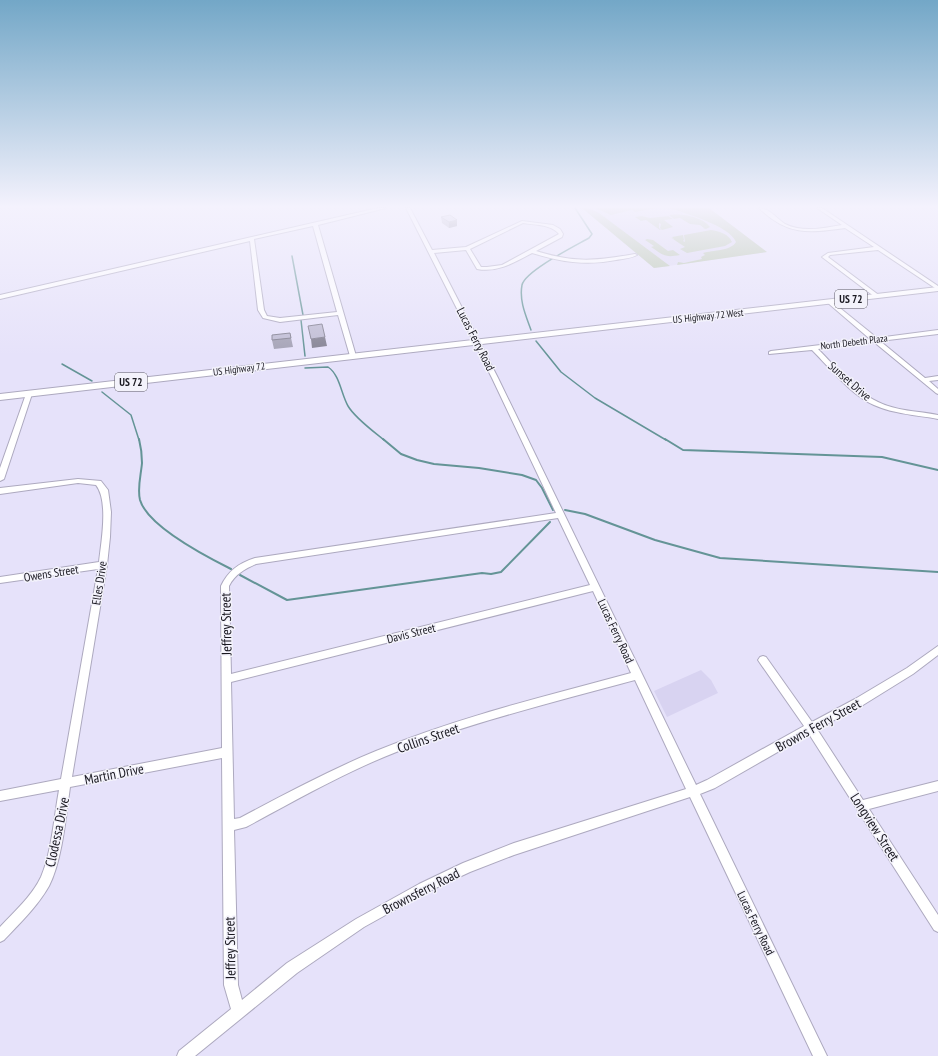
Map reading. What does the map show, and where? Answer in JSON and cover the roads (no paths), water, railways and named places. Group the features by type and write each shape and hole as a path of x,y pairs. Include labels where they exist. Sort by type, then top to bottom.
{"highway":[{"name":"US Highway 72 West","path":"478,342 938,289"},
{"name":"US Highway 72","path":"0,397 478,342"}],"street":[{"path":"0,297 173,257"},
{"path":"254,257 261,310 265,317 280,320 341,312"},
{"path":"325,257 352,356"},
{"name":"Lucas Ferry Road","path":"435,257 478,342 820,1056"},
{"path":"473,257 479,268 483,269 503,266 519,257"},
{"path":"554,257 572,262 592,262 622,257"},
{"path":"826,257 876,296"},
{"path":"892,257 938,289"},
{"path":"830,302 938,392"},
{"name":"North Debeth Plaza","path":"771,353 938,332"},
{"name":"Sunset Drive","path":"813,348 865,396 875,403 938,417"},
{"path":"924,380 938,378"},
{"path":"0,479 29,394"},
{"name":"Elles Drive","path":"0,491 78,481 98,483 104,490 107,512 103,565 66,783"},
{"name":"Jeffrey Street","path":"238,1010 231,985 225,586 232,572 255,561 561,515"},
{"name":"Owens Street","path":"0,580 103,565"},
{"name":"Davis Street","path":"227,679 595,587"},
{"name":"Browns Ferry Street","path":"694,792 860,702 910,671 938,650"},
{"name":"Longview Street","path":"763,660 811,728 938,926"},
{"name":"Collins Street","path":"229,826 242,823 329,778 380,754 412,742 503,713 637,675"},
{"name":"Martin Drive","path":"0,796 228,752"},
{"name":"Clodessa Drive","path":"0,936 30,904 45,881 53,858 66,783"},
{"path":"861,806 938,786"},
{"name":"Brownsferry Road","path":"184,1056 238,1010 292,968 360,923 442,879 467,867 514,849 694,792"}],"waterway":[{"path":"292,257 303,315"},
{"path":"531,330 521,297 522,285 525,279 532,273 555,257"},
{"path":"301,320 305,356"},
{"path":"536,341 561,372 595,398 666,440"},
{"path":"62,364 92,381"},
{"path":"305,368 328,367 332,370 338,380 351,411 384,440"},
{"path":"102,392 131,415 139,440"},
{"path":"139,439 142,463 139,495 145,510 166,531 194,549 231,569"},
{"path":"383,439 401,454 417,460 434,464 479,468 522,475 536,480 542,488 553,510"},
{"path":"665,439 683,450 882,457 938,470"},
{"path":"565,510 585,514 655,540 720,558 938,572"},
{"path":"240,575 287,600 482,573 491,574 501,572 550,522"}]}
